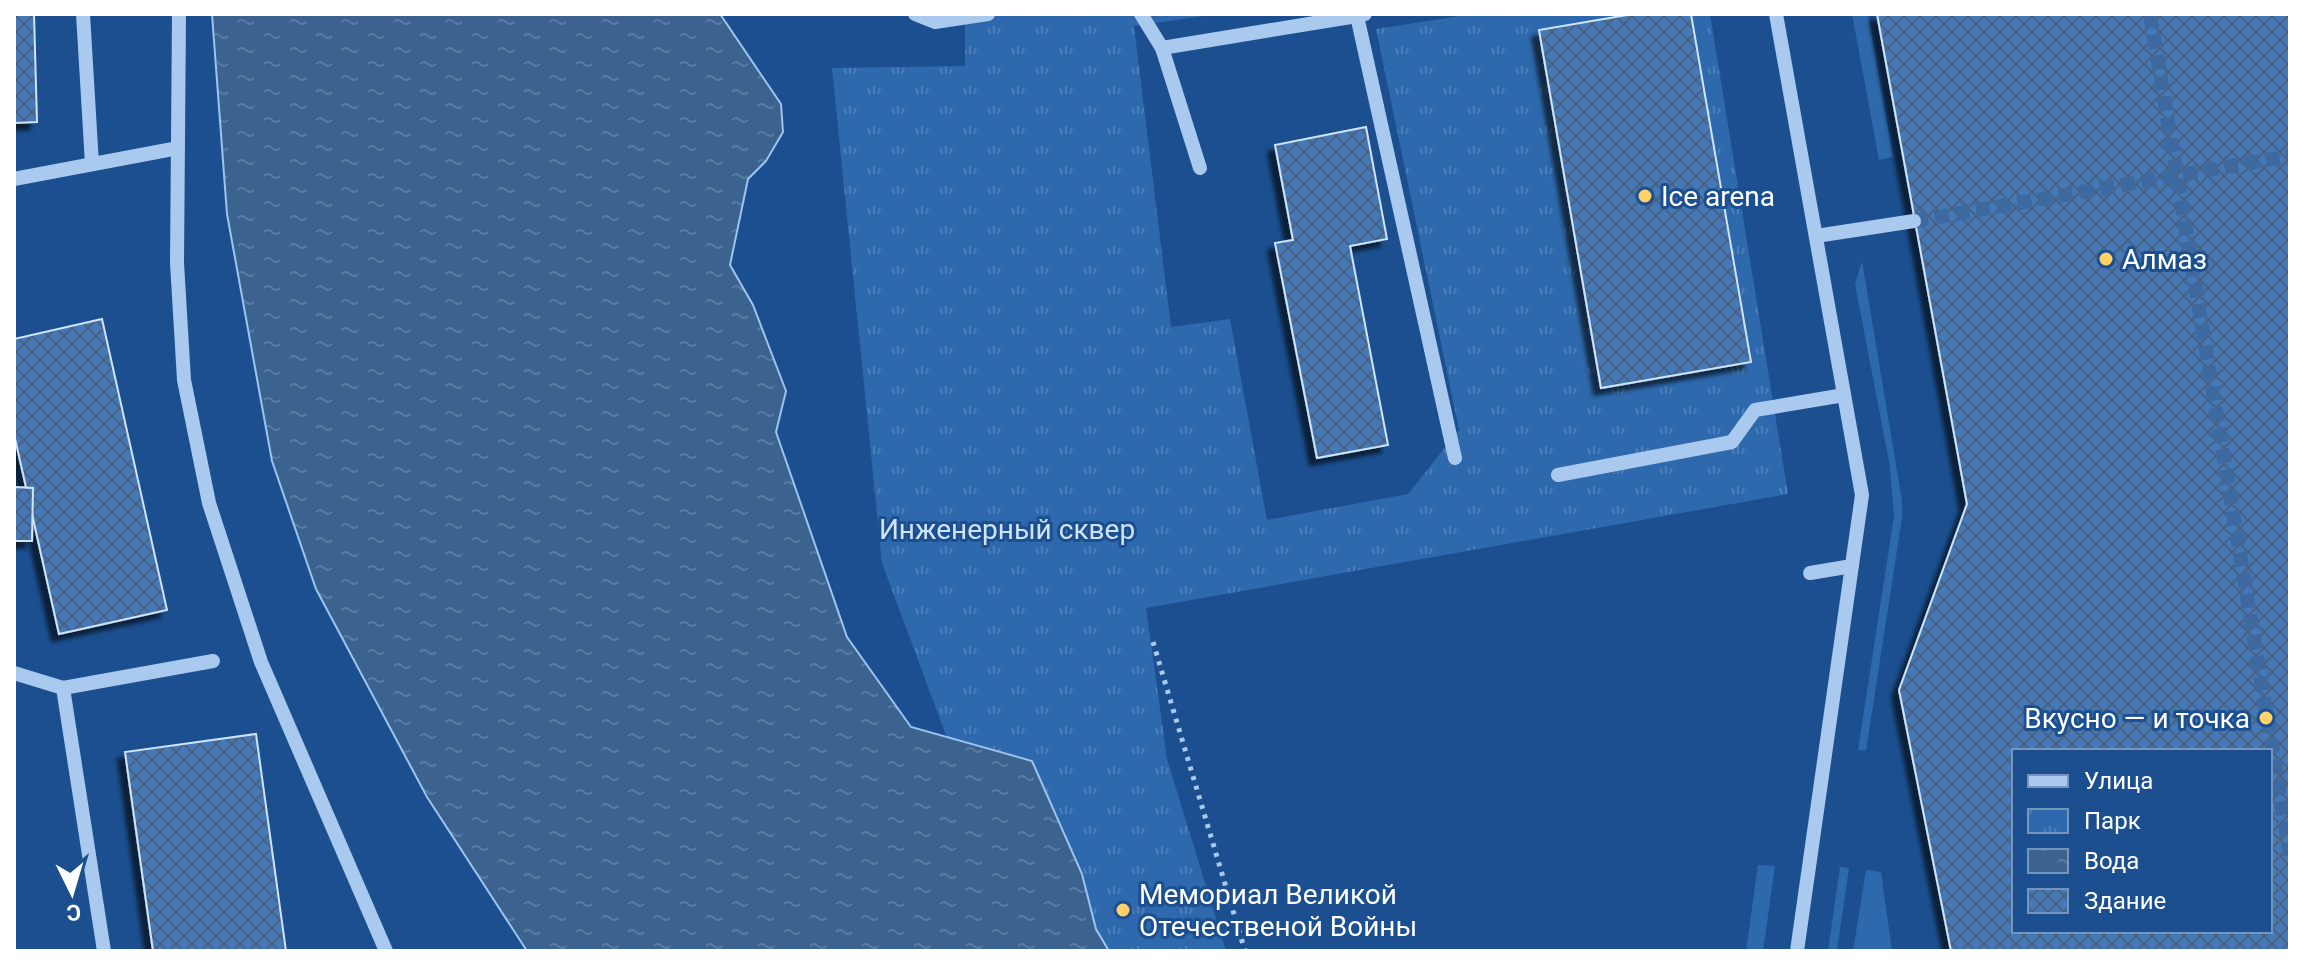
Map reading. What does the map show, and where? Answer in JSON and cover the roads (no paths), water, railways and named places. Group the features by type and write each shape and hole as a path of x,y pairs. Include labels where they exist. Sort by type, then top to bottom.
{"lane":[{"path":"83,14 92,164"},
{"path":"179,14 177,263 184,380 209,503 261,662 386,951"},
{"path":"915,14 935,22 988,14"},
{"path":"1141,14 1162,48 1200,168"},
{"path":"1776,14 1862,495 1797,951"},
{"path":"1162,48 1361,15 1455,458"},
{"path":"14,179 178,148"},
{"path":"1816,236 1914,221"},
{"path":"1558,475 1732,442 1755,410 1844,395"},
{"path":"1810,573 1852,566"},
{"path":"14,673 63,688 213,661"},
{"path":"63,688 104,951"}],"water":[{"path":"212,14 720,14 781,104 783,132 766,161 748,179 730,265 753,305 786,391 776,432 847,637 911,727 1032,761 1082,874 1096,929 1109,951 527,951 427,797 316,589 272,461 227,214"}],"tunnel":[{"path":"2150,14 2290,855"},
{"path":"1914,221 2290,156"}],"place":[{"name":"Ice arena","path":"1645,196"},
{"name":"Алмаз","path":"2106,259"},
{"name":"Вкусно — и точка","path":"2266,718"},
{"name":"Мемориал Великой Отечественой Войны","path":"1123,910"}],"park label":[{"name":"Инженерный сквер","path":"1007,529"}]}
